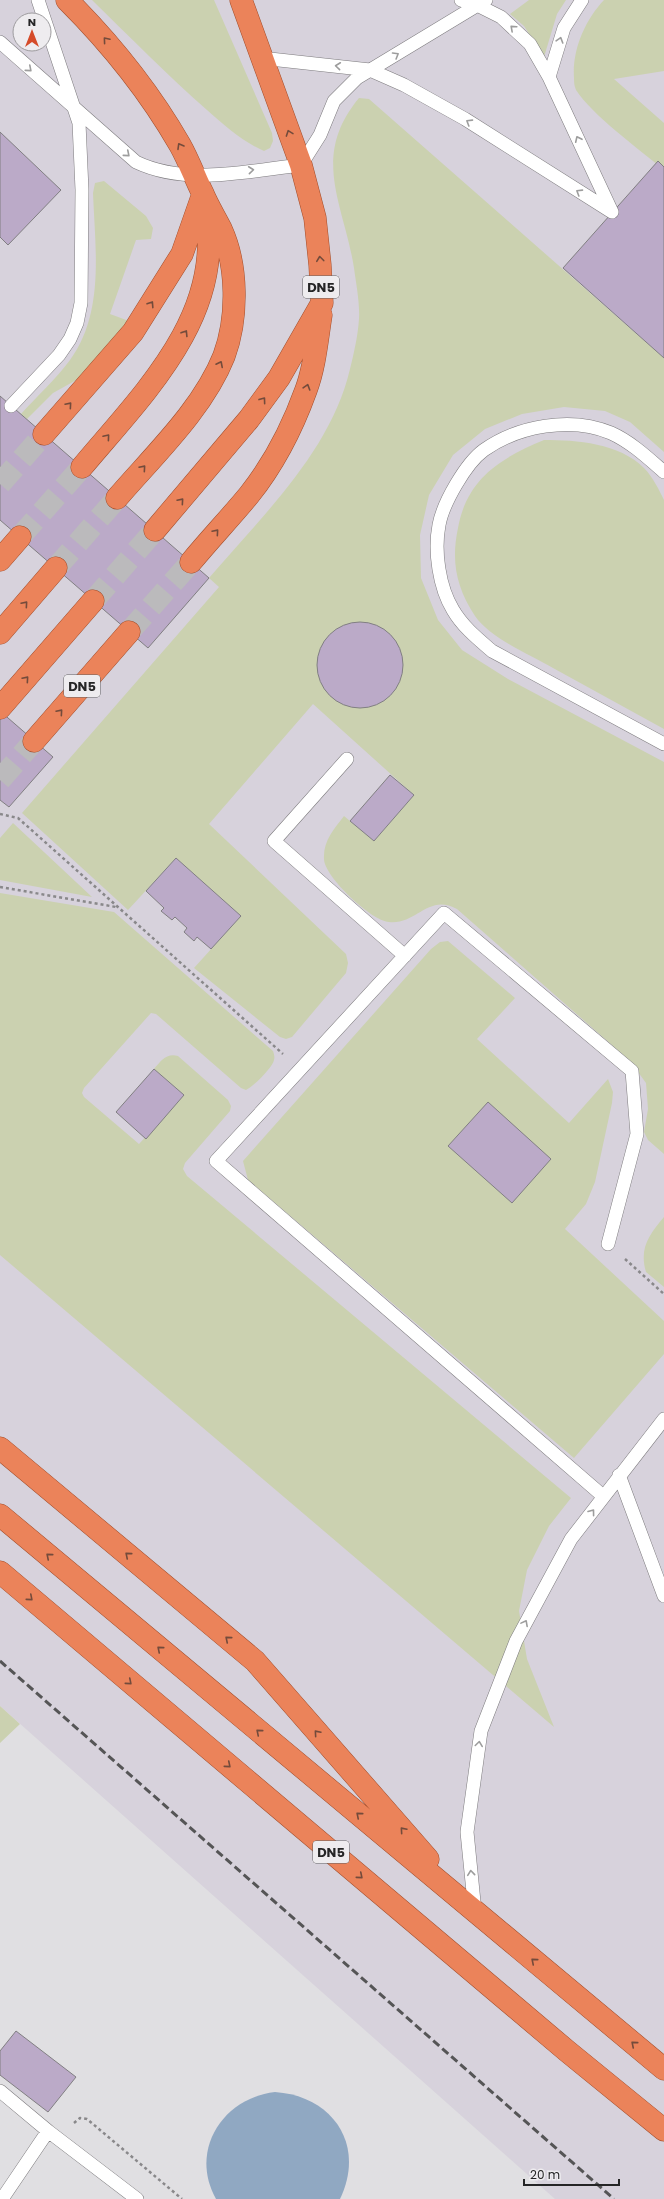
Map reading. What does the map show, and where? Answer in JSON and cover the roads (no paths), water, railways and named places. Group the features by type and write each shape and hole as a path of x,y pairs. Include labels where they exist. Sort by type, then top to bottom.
{"highway":[{"path":"68,0 104,37 140,83 180,145 221,230 230,255 233,283 232,324 224,356 202,398 117,498"},
{"name":"DN5","path":"191,562 250,494 277,451 295,418 307,389 316,353 322,303 315,218 300,165 241,0"},
{"path":"44,434 133,332 182,254 199,185"},
{"path":"82,467 162,370 190,325 202,291 208,263 210,232 199,185"},
{"name":"DN5","path":"155,530 214,462 257,408 279,378 322,303"},
{"path":"0,560 20,537"},
{"path":"0,633 56,568"},
{"path":"0,708 93,601"},
{"name":"DN5","path":"34,741 129,632"},
{"path":"0,1448 255,1662 475,1912"},
{"path":"0,1515 664,2069"},
{"name":"DN5","path":"0,1572 561,2046 664,2130"}],"lane":[{"path":"11,406 59,355 70,339 77,323 81,303 82,190 78,123 38,0"},
{"path":"261,58 370,70 404,85 465,119 612,212 549,77 530,44 501,17 483,3 461,0"},
{"path":"549,77 564,28 582,0"},
{"path":"0,42 136,162 199,185 300,165 320,135 334,101 357,78 483,3"},
{"path":"664,472 642,452 611,433 578,426 545,425 511,435 483,451 464,471 439,524 438,552 442,582 453,609 469,631 486,646 664,744"},
{"path":"347,759 274,841 405,956"},
{"path":"603,1496 216,1161 444,913 632,1071 637,1134 608,1244"},
{"path":"475,1912 467,1832 481,1731 516,1641 571,1538 664,1419"},
{"path":"619,1475 664,1596"},
{"path":"0,2091 48,2131 137,2199"},
{"path":"2,2199 48,2131"}],"water":[{"path":"275,2092 296,2096 313,2103 328,2113 339,2127 346,2142 349,2160 347,2179 340,2199 216,2199 209,2181 206,2163 209,2146 216,2130 226,2116 240,2104 256,2096"}],"tunnel":[{"path":"0,484 44,434"},
{"path":"20,537 82,467"},
{"path":"56,568 117,498"},
{"path":"93,601 155,530"},
{"path":"129,632 191,562"},
{"path":"0,780 34,741"}],"railway":[{"path":"0,1661 614,2199"}]}
